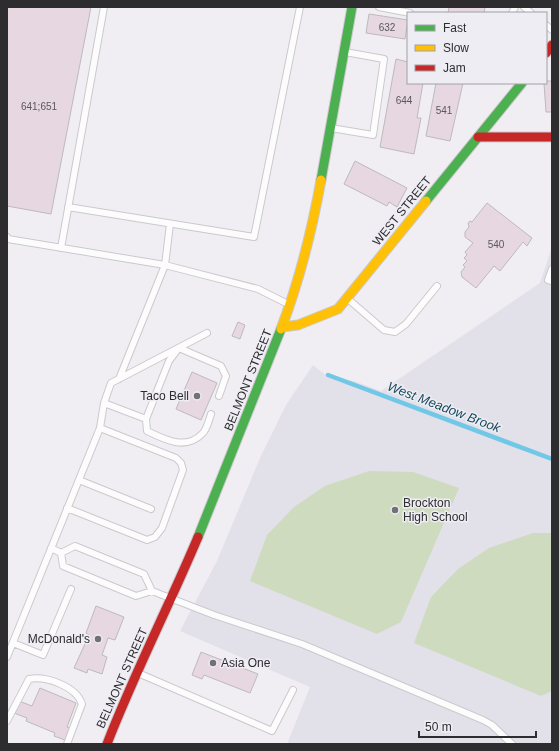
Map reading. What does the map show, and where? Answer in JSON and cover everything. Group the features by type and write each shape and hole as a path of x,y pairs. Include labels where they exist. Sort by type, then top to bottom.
{"main road":[{"name":"BELMONT STREET","path":"107,744 136,672 172,598 290,305 312,223 331,128 352,7"},
{"name":"WEST STREET","path":"282,327 298,325 338,309 521,84"},
{"path":"478,137 552,138"}],"lane":[{"path":"61,248 104,7"},
{"path":"68,207 254,238 300,7"},
{"path":"379,7 407,12"},
{"path":"331,128 373,135 384,59 344,52"},
{"path":"119,379 165,265 170,224"},
{"path":"7,239 165,265 258,289 290,305"},
{"path":"552,269 548,280 552,281"},
{"path":"347,298 384,330 395,332 406,324 437,286"},
{"path":"7,658 100,428 104,403 111,383 207,333"},
{"path":"179,348 221,366 226,376 219,396"},
{"path":"179,348 169,361 146,419 147,431 171,442 182,443 194,440 203,434 211,414"},
{"path":"104,403 146,419"},
{"path":"67,508 147,540 155,537 162,528 183,470 181,463 176,458 100,428"},
{"path":"79,480 151,509"},
{"path":"61,553 75,546 144,574 152,591"},
{"path":"51,548 61,553"},
{"path":"61,553 63,566 136,596 152,591 214,615 330,655 483,720 492,725 512,744"},
{"path":"13,643 43,655 71,589"},
{"path":"136,672 272,731 293,690"},
{"path":"7,721 29,679 38,678 71,689 81,698 82,704 67,744"}],"shaded area":[{"name":"Brockton High School","path":"552,247 552,744 287,744 310,687 180,631 217,561 260,458 286,405 313,365 327,376 354,381 381,391 540,283"}],"green space":[{"path":"369,471 413,472 459,488 401,622 377,634 250,581 267,535 294,507 325,486"},
{"path":"533,533 552,533 552,691 541,696 414,643 431,597 458,569 489,548"}],"building":[{"path":"7,7 91,7 51,214 7,206"},
{"path":"449,7 485,7 484,12 448,12"},
{"path":"369,14 407,20 405,39 366,33"},
{"path":"396,59 407,62 407,84 423,84 417,118 421,118 414,154 380,147"},
{"path":"547,81 552,81 552,112 546,112 544,84 547,84"},
{"path":"436,84 463,84 450,141 426,136"},
{"path":"355,161 407,188 397,207 389,202 387,206 344,184"},
{"path":"487,203 532,238 527,246 523,242 500,271 494,266 476,288 462,277 461,272 465,267 463,265 467,261 464,258 467,255 465,252 473,243 465,237 465,232 469,227 468,223 470,221 472,222"},
{"path":"238,322 245,325 240,339 232,336"},
{"name":"Taco Bell","path":"192,372 217,383 201,420 176,409"},
{"name":"McDonald's","path":"96,606 124,617 115,640 108,638 102,655 107,657 102,674 88,669 87,673 74,668 89,635 86,633"},
{"name":"Asia One","path":"201,652 258,674 250,693 204,675 202,679 192,675"},
{"path":"40,688 76,703 67,727 70,728 65,740 54,736 55,733 26,721 27,718 14,713 19,701 32,706"}],"waterway":[{"name":"West Meadow Brook","path":"328,375 552,459"}],"traffic: fast":[{"path":"321,180 352,7"},
{"path":"426,201 521,84"},
{"path":"198,537 281,329"}],"traffic: slow":[{"path":"281,329 294,293 304,256 321,180"},
{"path":"282,327 298,325 338,309 426,201"}],"traffic: jam":[{"path":"547,52 552,45"},
{"path":"478,137 552,137"},
{"path":"107,744 198,537"}],"place":[{"name":"Taco Bell","path":"197,396"},
{"name":"Brockton High School","path":"395,510"},
{"name":"McDonald's","path":"98,639"},
{"name":"Asia One","path":"213,663"}]}
